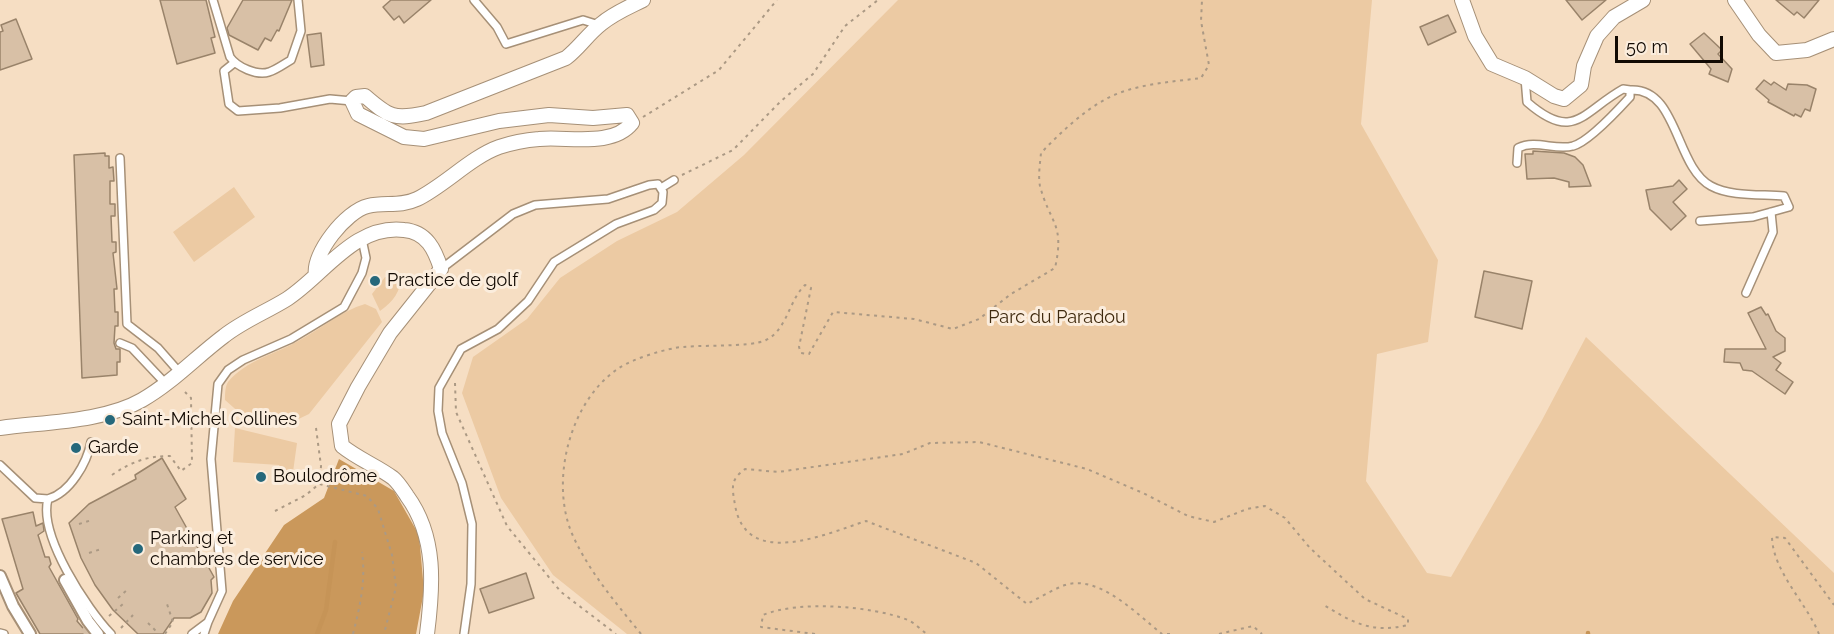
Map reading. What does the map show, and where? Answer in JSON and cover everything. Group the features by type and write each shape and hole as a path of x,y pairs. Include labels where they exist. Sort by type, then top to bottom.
{"street":[{"path":"316,275 314,265 329,238 349,216 366,206 396,206 417,199 497,148 539,139 593,139 625,131 632,123 627,115 593,118 549,115 499,122 424,139 404,137 358,114 352,101 356,97 365,96 383,111 402,118 426,113 566,58 581,46 599,25 615,13 644,0"},
{"path":"1462,0 1475,36 1492,64 1525,78 1554,96 1564,99 1581,85 1584,66 1597,36 1614,16 1643,0"},
{"path":"1735,0 1759,35 1776,53 1807,50 1834,39"},
{"path":"0,428 124,409 166,384 225,335 287,299 362,238 393,228 413,231 434,247 441,269 390,333 339,424 342,446 358,459 394,479 417,510 428,542 433,585 427,634"},
{"path":"0,576 13,606 30,634"},
{"path":"65,580 98,634"}],"lane":[{"path":"213,0 222,38 234,63 250,70 268,73 291,60 301,31 298,0"},
{"path":"474,0 497,27 506,44 583,20 599,25"},
{"path":"234,63 224,71 229,104 238,111 280,108 330,99 352,101"},
{"path":"1525,78 1527,102 1543,115 1562,123 1580,121 1623,89 1642,89 1658,98 1695,169 1708,185 1721,191 1784,196 1789,207 1771,212 1700,222"},
{"path":"1518,163 1518,148 1526,143 1573,146 1584,140 1619,109 1630,97 1630,90"},
{"path":"120,158 127,324 158,348 180,373"},
{"path":"661,188 674,180"},
{"path":"441,269 513,214 535,206 609,199 649,185 658,184 661,188 662,203 654,210 616,224 554,262 528,301 498,329 461,349 439,388 438,411 442,433 469,505 472,524 471,584 464,634"},
{"path":"1746,293 1773,232 1771,212"},
{"path":"204,634 222,591 211,459 218,384 228,370 243,360 291,339 344,308 362,273 366,258 362,238"},
{"path":"120,343 132,348 154,368 166,384"},
{"path":"0,465 35,498 48,499 60,496 88,457 91,442"},
{"path":"48,499 46,506 52,532 70,577 95,618 114,633"},
{"path":"192,634 208,622"}],"path":[{"path":"632,123 719,70 777,0"},
{"path":"674,180 733,150 781,101 813,74 845,26 878,0"},
{"path":"641,634 597,578 573,535 563,503 562,468 573,428 600,385 620,368 675,348 766,341 781,326 797,293 805,285 811,288 799,346 801,353 808,354 833,312 914,320 953,329 979,319 1011,294 1055,268 1060,244 1055,220 1040,185 1041,153 1060,133 1106,98 1156,83 1201,78 1209,65 1201,21 1202,0"},
{"path":"451,366 455,378 456,412 507,526 561,592 616,634"},
{"path":"112,475 126,465 151,456 170,456 181,471 192,463 191,398 185,392"},
{"path":"275,511 306,495 320,484 321,457 316,428"},
{"path":"1170,634 1162,634 1112,596 1092,585 1067,584 1027,604 976,563 866,521 810,541 781,544 753,536 738,519 732,484 735,477 745,469 778,472 903,454 930,443 979,442 1087,469 1143,493 1188,516 1214,522 1247,509 1265,506 1285,518 1310,548 1365,599 1408,619 1408,625 1390,631 1360,627 1322,604"},
{"path":"320,484 367,496 378,509 392,555 396,586 384,634"},
{"path":"80,524 92,520"},
{"path":"1819,634 1812,618 1772,554 1772,537 1785,538 1834,604"},
{"path":"90,554 101,549"},
{"path":"353,634 365,570 363,552"},
{"path":"118,598 127,590"},
{"path":"115,611 123,604"},
{"path":"165,634 173,622 167,604"},
{"path":"815,634 761,627 764,615 780,608 845,607 909,621 927,634"},
{"path":"114,633 133,615"},
{"path":"148,623 159,634"},
{"path":"1219,634 1253,626 1262,634"}],"green space":[{"name":"Parc du Paradou","path":"898,0 1372,0 1361,124 1438,260 1428,342 1377,354 1366,481 1427,573 1451,577 1541,422 1586,337 1834,573 1834,634 627,634 553,575 501,498 462,393 473,357 527,319 560,278 617,241 677,212 744,155"},
{"path":"234,187 255,217 194,262 173,232"},
{"path":"402,275 396,296 380,311 372,294 385,277"},
{"path":"365,304 376,309 382,322 309,414 288,424 242,415 225,400 228,382 243,368 291,345 348,311"},
{"path":"235,428 297,443 293,472 283,472 279,465 233,462"}],"shaded area":[{"path":"339,459 394,491 419,535 424,591 416,634 218,634 233,601 284,525 324,498"}],"building":[{"path":"160,0 206,0 215,37 211,38 215,53 177,64"},
{"path":"243,0 292,0 279,31 277,30 271,41 265,38 258,50 229,35 227,28"},
{"path":"391,0 431,0 404,23 399,16 394,20 383,7"},
{"path":"1566,0 1606,0 1582,20"},
{"path":"1776,0 1819,0 1804,18 1797,12 1794,15"},
{"path":"1448,15 1456,32 1428,45 1420,27"},
{"path":"16,19 32,59 0,70 0,32 3,31 1,25"},
{"path":"321,33 324,65 311,67 307,35"},
{"path":"1704,33 1722,50 1718,54 1732,69 1728,82 1709,74 1711,69 1690,44"},
{"path":"1764,80 1771,85 1774,82 1786,90 1788,84 1807,85 1816,89 1810,111 1805,109 1801,117 1795,114 1794,116 1768,102 1769,100 1756,89"},
{"path":"1533,151 1564,153 1575,157 1583,165 1591,186 1569,187 1569,182 1554,178 1527,179 1525,154 1533,154"},
{"path":"105,153 105,156 109,156 109,168 113,167 114,181 110,181 110,204 115,204 115,216 111,216 112,242 116,242 116,252 113,253 117,289 114,289 115,312 118,312 114,343 116,349 120,349 120,362 117,362 117,375 82,378 74,155"},
{"path":"1679,180 1687,189 1673,202 1686,216 1671,230 1650,209 1646,190 1673,186"},
{"path":"1484,271 1532,281 1522,329 1475,317"},
{"path":"1761,307 1766,315 1768,314 1776,331 1785,338 1785,351 1773,357 1781,363 1776,370 1793,382 1785,394 1752,371 1743,370 1740,363 1724,362 1725,349 1766,349 1748,313"},
{"name":"Parking et chambres de service","path":"162,458 186,499 175,507 214,577 211,580 212,593 201,612 190,618 174,618 163,634 138,634 113,610 95,585 81,558 69,523 89,504 136,479 135,475"},
{"path":"33,512 36,526 43,523 44,531 38,535 45,557 49,557 51,564 49,567 78,619 77,621 88,634 40,634 16,593 23,589 2,519"},
{"path":"526,573 534,598 489,613 480,589"}],"waterway":[{"path":"317,634 326,610 335,542"}],"tunnel":[{"path":"84,634 92,626"}],"place":[{"name":"Practice de golf","path":"375,281"},
{"name":"Saint-Michel Collines","path":"110,420"},
{"name":"Garde","path":"76,448"},
{"name":"Boulodrôme","path":"261,477"},
{"name":"Parking et chambres de service","path":"138,549"}]}
